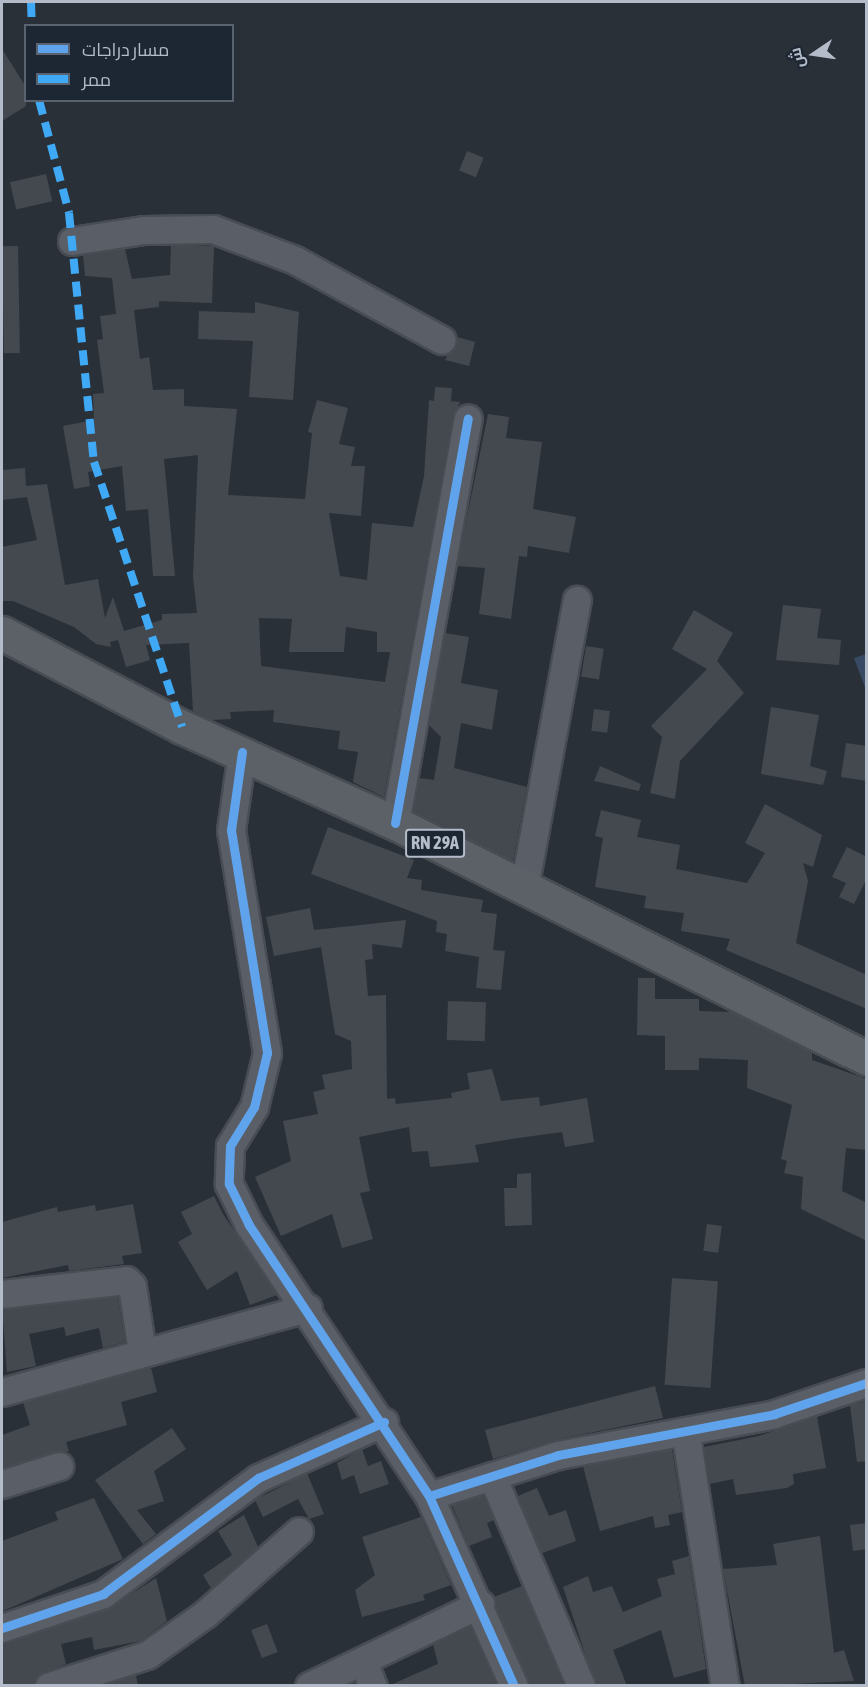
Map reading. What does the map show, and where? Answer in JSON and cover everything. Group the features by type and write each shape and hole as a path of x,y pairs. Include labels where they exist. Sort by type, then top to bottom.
{"main road":[{"name":"RN 29A","path":"2,633 182,727 242,752 395,823 867,1058"}],"street":[{"path":"72,241 144,230 213,229 295,260 442,340"},
{"path":"395,823 468,419"},
{"path":"524,888 577,600"},
{"path":"242,752 231,830 267,1053 254,1107 230,1146 229,1184 249,1225 384,1422 429,1496 480,1604 514,1686"},
{"path":"2,1294 126,1280 132,1286 142,1351"},
{"path":"2,1392 142,1351 308,1308"},
{"path":"429,1496 558,1455 686,1435 774,1414 867,1383"},
{"path":"2,1628 103,1594 258,1478 384,1422"},
{"path":"686,1435 725,1686"},
{"path":"2,1484 58,1466"},
{"path":"492,1476 581,1686"},
{"path":"49,1686 147,1655 205,1614 299,1531"},
{"path":"309,1686 368,1674 480,1604"}],"water":[{"path":"866,654 866,690 854,658"}],"building":[{"path":"2,49 24,84 26,106 2,121"},
{"path":"467,151 484,158 476,177 459,170"},
{"path":"46,174 52,201 16,210 10,182"},
{"path":"171,245 214,246 212,303 159,301 159,307 134,310 140,359 149,357 153,390 184,389 184,406 237,409 228,495 305,499 312,433 308,432 317,400 348,408 339,444 355,447 351,466 365,466 361,516 329,513 340,576 367,580 372,523 413,527 424,476 429,400 434,401 435,387 452,388 451,401 460,402 453,416 384,797 353,782 358,752 338,749 340,731 273,722 274,710 230,712 231,719 211,720 193,711 189,643 146,645 150,660 126,667 118,640 110,642 111,647 96,644 74,627 13,601 2,601 2,547 37,540 27,497 2,500 2,470 25,468 26,486 47,484 65,585 98,579 105,618 113,597 124,631 162,620 162,614 197,613 193,577 198,455 164,459 175,576 153,576 148,509 126,511 122,466 88,472 90,486 74,489 63,426 94,420 93,394 104,393 97,340 103,339 100,316 116,314 112,278 85,276 83,255 125,249 132,279 170,275","holes":["259,618 292,619 289,652 344,652 346,627 377,632 377,652 390,652 385,682 261,666"]},
{"path":"2,246 18,246 20,353 4,353"},
{"path":"255,302 299,312 293,400 249,397 253,341 198,339 199,311 255,313"},
{"path":"457,337 475,342 469,366 445,360"},
{"path":"488,414 509,417 506,438 542,442 533,509 576,517 569,553 528,546 527,557 519,556 511,619 479,614 485,568 457,566"},
{"path":"783,605 821,609 817,638 841,640 839,665 776,660"},
{"path":"694,610 733,633 717,661 744,693 680,761 675,799 650,793 662,737 651,726 707,669 672,649"},
{"path":"445,633 469,637 461,683 498,690 492,730 461,723 454,768 527,787 513,861 413,811 419,778 434,780 441,737 429,725"},
{"path":"586,646 604,649 599,679 581,677"},
{"path":"771,707 819,715 810,766 827,771 823,785 761,774"},
{"path":"594,709 610,711 607,733 591,731"},
{"path":"846,743 867,746 867,781 841,777"},
{"path":"600,766 641,784 639,791 594,781"},
{"path":"765,804 822,835 813,867 803,863 808,881 796,943 867,975 867,1009 726,950 730,939 681,931 684,913 644,908 646,896 595,887 603,838 595,836 601,810 641,820 637,837 680,845 676,869 747,883 765,853 745,843"},
{"path":"328,827 414,860 407,878 422,880 421,890 483,900 481,912 497,914 493,950 505,951 501,990 476,988 479,957 445,951 447,934 436,932 437,921 311,874"},
{"path":"847,847 867,857 867,878 854,904 839,897 846,883 832,877"},
{"path":"310,908 314,930 406,920 402,948 372,944 373,959 365,960 368,996 386,995 387,1099 395,1098 396,1104 452,1098 451,1093 470,1089 467,1073 492,1069 501,1101 539,1097 540,1106 587,1098 594,1142 565,1147 562,1132 511,1139 475,1145 479,1162 430,1167 428,1151 412,1152 409,1127 359,1137 370,1191 360,1193 373,1239 342,1248 332,1214 281,1236 255,1177 291,1161 283,1121 318,1114 313,1092 325,1089 322,1075 352,1069 351,1041 335,1034 321,947 274,956 266,917"},
{"path":"638,978 655,978 655,999 699,999 699,1011 732,1012 812,1052 812,1060 867,1079 867,1150 846,1148 842,1191 867,1203 867,1241 801,1209 803,1177 784,1173 787,1161 781,1159 792,1105 747,1088 748,1060 699,1058 699,1070 665,1070 665,1036 637,1035"},
{"path":"448,1001 486,1002 485,1041 447,1040"},
{"path":"531,1173 532,1225 505,1226 504,1188 517,1188 517,1174"},
{"path":"214,1196 223,1214 277,1295 250,1305 237,1271 207,1290 178,1242 192,1234 181,1212"},
{"path":"133,1204 142,1253 122,1256 124,1264 69,1271 68,1265 2,1278 2,1222 57,1207 58,1212 95,1205 96,1211"},
{"path":"707,1224 722,1226 718,1253 703,1251"},
{"path":"672,1278 718,1281 710,1388 665,1385"},
{"path":"118,1297 125,1342 103,1348 99,1328 66,1336 64,1327 29,1334 36,1366 7,1372 2,1309"},
{"path":"151,1368 157,1392 121,1402 127,1425 66,1442 69,1451 2,1468 2,1435 30,1425 23,1402"},
{"path":"655,1386 663,1418 555,1440 493,1459 485,1430"},
{"path":"867,1401 867,1461 857,1462 850,1405"},
{"path":"817,1416 826,1468 793,1474 794,1484 787,1488 736,1495 733,1479 710,1484 704,1447 759,1436"},
{"path":"172,1428 186,1449 154,1471 164,1501 137,1510 156,1534 143,1544 95,1480"},
{"path":"362,1449 368,1466 381,1461 389,1484 360,1494 354,1475 342,1480 337,1463"},
{"path":"672,1449 682,1512 668,1515 670,1525 655,1528 653,1516 600,1531 583,1466"},
{"path":"307,1473 324,1514 309,1519 298,1499 263,1517 255,1500"},
{"path":"513,1486 518,1496 537,1488 549,1516 566,1510 576,1541 542,1553"},
{"path":"483,1495 494,1520 487,1523 492,1537 469,1546 452,1505"},
{"path":"94,1498 123,1559 3,1611 2,1541 58,1520 55,1512"},
{"path":"244,1515 258,1547 211,1588 203,1575 232,1555 218,1531"},
{"path":"421,1517 451,1585 423,1595 425,1600 362,1617 355,1590 375,1575 362,1537"},
{"path":"867,1523 867,1549 853,1551 850,1525"},
{"path":"820,1536 834,1653 844,1650 854,1681 745,1686 723,1569 777,1565 773,1544"},
{"path":"689,1556 706,1669 674,1678 661,1630 613,1650 627,1686 596,1686 563,1587 588,1576 593,1592 612,1586 623,1612 662,1596 657,1579 675,1574 672,1561"},
{"path":"156,1578 167,1621 140,1641 94,1650 92,1637 61,1644 66,1664 38,1675 34,1686 2,1686 2,1643 108,1609"},
{"path":"522,1586 564,1686 529,1686 495,1606 494,1597"},
{"path":"267,1624 278,1652 262,1658 251,1630"},
{"path":"470,1626 497,1686 388,1686 438,1664 433,1644"},
{"path":"136,1675 138,1686 103,1686"}],"marked path":[{"path":"31,2 32,24"},
{"path":"40,102 69,213 94,462 182,727"}],"cycle path":[{"path":"395,823 468,419"},
{"path":"242,752 231,830 267,1053 254,1107 230,1146 229,1184 249,1225 429,1496 514,1686"},
{"path":"429,1496 558,1455 774,1414 866,1383"},
{"path":"2,1628 103,1594 258,1478 384,1422"}]}
